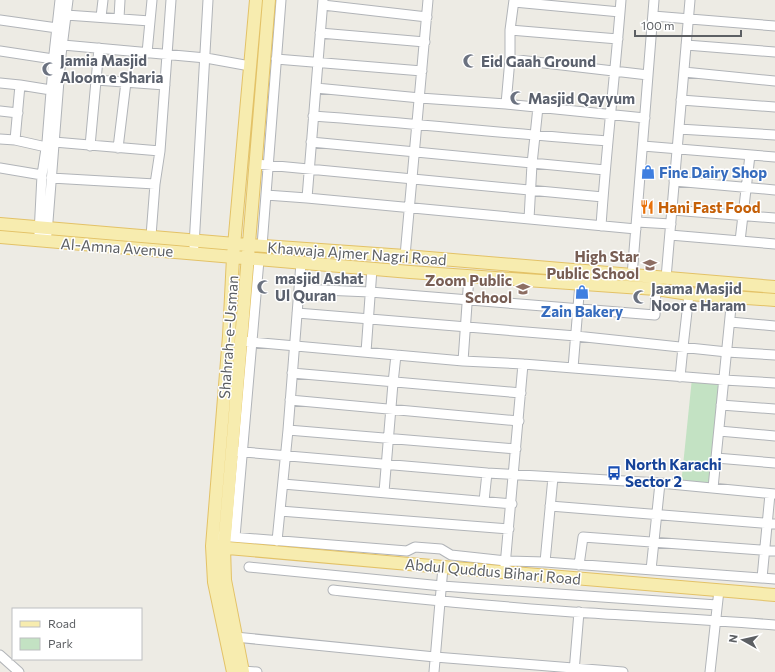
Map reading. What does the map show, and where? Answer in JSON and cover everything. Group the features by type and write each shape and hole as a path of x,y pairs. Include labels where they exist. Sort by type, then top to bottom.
{"main road":[{"name":"Shahrah-e-Usman","path":"240,672 225,580 222,540 229,336 235,244 256,0"},
{"name":"Shahrah-e-Usman","path":"240,672 214,582 212,561 222,540 237,451 253,259 250,245 269,0"},
{"name":"Khawaja Ajmer Nagri Road","path":"0,224 775,287"},
{"name":"Al-Amna Avenue","path":"0,238 234,257"},
{"path":"354,268 355,253"},
{"name":"Khawaja Ajmer Nagri Road","path":"234,257 354,268 656,289 690,294 775,300"},
{"path":"531,268 531,280"},
{"path":"705,295 706,281"},
{"name":"Abdul Quddus Bihari Road","path":"222,540 443,567 505,566 719,590 775,594"}],"street":[{"path":"42,241 50,145 66,15 60,0"},
{"path":"50,145 53,59 60,0"},
{"path":"101,17 102,0"},
{"path":"119,18 120,0"},
{"path":"147,52 152,0"},
{"path":"151,236 155,184 160,151 171,0"},
{"path":"193,253 206,58 208,0"},
{"path":"262,246 280,0"},
{"path":"405,256 428,0"},
{"path":"600,226 616,70 621,0"},
{"path":"632,276 654,0"},
{"path":"666,278 690,0"},
{"path":"506,104 510,59 510,30 514,1 620,12"},
{"path":"307,198 323,2 427,17"},
{"path":"66,15 150,21"},
{"path":"653,16 775,26"},
{"path":"0,20 57,28"},
{"path":"510,30 618,40"},
{"path":"320,33 425,42"},
{"path":"63,45 206,58 250,66"},
{"path":"686,45 775,52"},
{"path":"90,146 99,48"},
{"path":"0,51 53,59"},
{"path":"276,59 422,71"},
{"path":"510,59 616,70 648,75"},
{"path":"684,72 775,80"},
{"path":"96,80 165,85"},
{"path":"118,148 126,82"},
{"path":"0,83 51,90"},
{"path":"15,140 20,85"},
{"path":"316,88 420,98 506,104 645,118"},
{"path":"681,100 775,107"},
{"path":"529,219 532,164 538,107"},
{"path":"0,111 18,113"},
{"path":"313,116 608,141"},
{"path":"679,129 775,135"},
{"path":"0,139 50,145 160,151"},
{"path":"311,142 605,170"},
{"path":"642,146 775,157"},
{"path":"740,241 750,155"},
{"path":"256,164 603,197"},
{"path":"0,168 47,176 155,184"},
{"path":"674,182 775,190"},
{"path":"266,195 600,226 671,224"},
{"path":"672,210 775,218"},
{"path":"670,235 775,244"},
{"path":"277,541 288,430 293,345 301,263"},
{"path":"366,352 372,269"},
{"path":"463,360 469,276"},
{"path":"573,368 580,284"},
{"path":"299,289 370,292 655,315 656,289"},
{"path":"680,377 690,294"},
{"path":"713,488 732,296"},
{"path":"297,313 576,336 727,352 775,355"},
{"path":"730,322 775,326"},
{"path":"247,341 396,355 775,383"},
{"path":"384,492 396,355"},
{"path":"505,566 512,504 523,364"},
{"path":"292,373 521,393"},
{"path":"290,400 519,421"},
{"path":"721,405 775,409"},
{"path":"288,430 516,449"},
{"path":"719,431 775,436"},
{"path":"237,451 487,473 660,483 773,494 771,524 764,550 762,578"},
{"path":"716,458 775,463"},
{"path":"484,501 487,473"},
{"path":"545,562 553,476"},
{"path":"652,570 660,483"},
{"path":"283,484 512,504"},
{"path":"550,506 771,524"},
{"path":"280,510 509,529"},
{"path":"579,565 583,537 775,551"},
{"path":"222,540 277,541 407,551 415,547 442,549 451,555 505,566 545,562 775,579"},
{"path":"249,567 442,586 717,605"},
{"path":"434,672 443,567"},
{"path":"333,590 440,601 775,625"},
{"path":"710,672 719,590"},
{"path":"574,670 579,612"},
{"path":"235,637 574,670 623,672"},
{"path":"0,655 20,672"},
{"path":"240,672 257,672"}],"green space":[{"path":"692,378 724,380 713,488 681,485"}],"place":[{"name":"Eid Gaah Ground","path":"470,61"},
{"name":"Jamia Masjid Aloom e Sharia","path":"49,69"},
{"name":"Masjid Qayyum","path":"517,98"},
{"name":"Fine Dairy Shop","path":"648,172"},
{"name":"Hani Fast Food","path":"647,207"},
{"name":"High Star Public School","path":"650,265"},
{"name":"masjid Ashat Ul Quran","path":"264,287"},
{"name":"Zoom Public School","path":"523,289"},
{"name":"Zain Bakery","path":"582,292"},
{"name":"Jaama Masjid Noor e Haram","path":"640,297"},
{"name":"North Karachi Sector 2","path":"614,473"}]}
